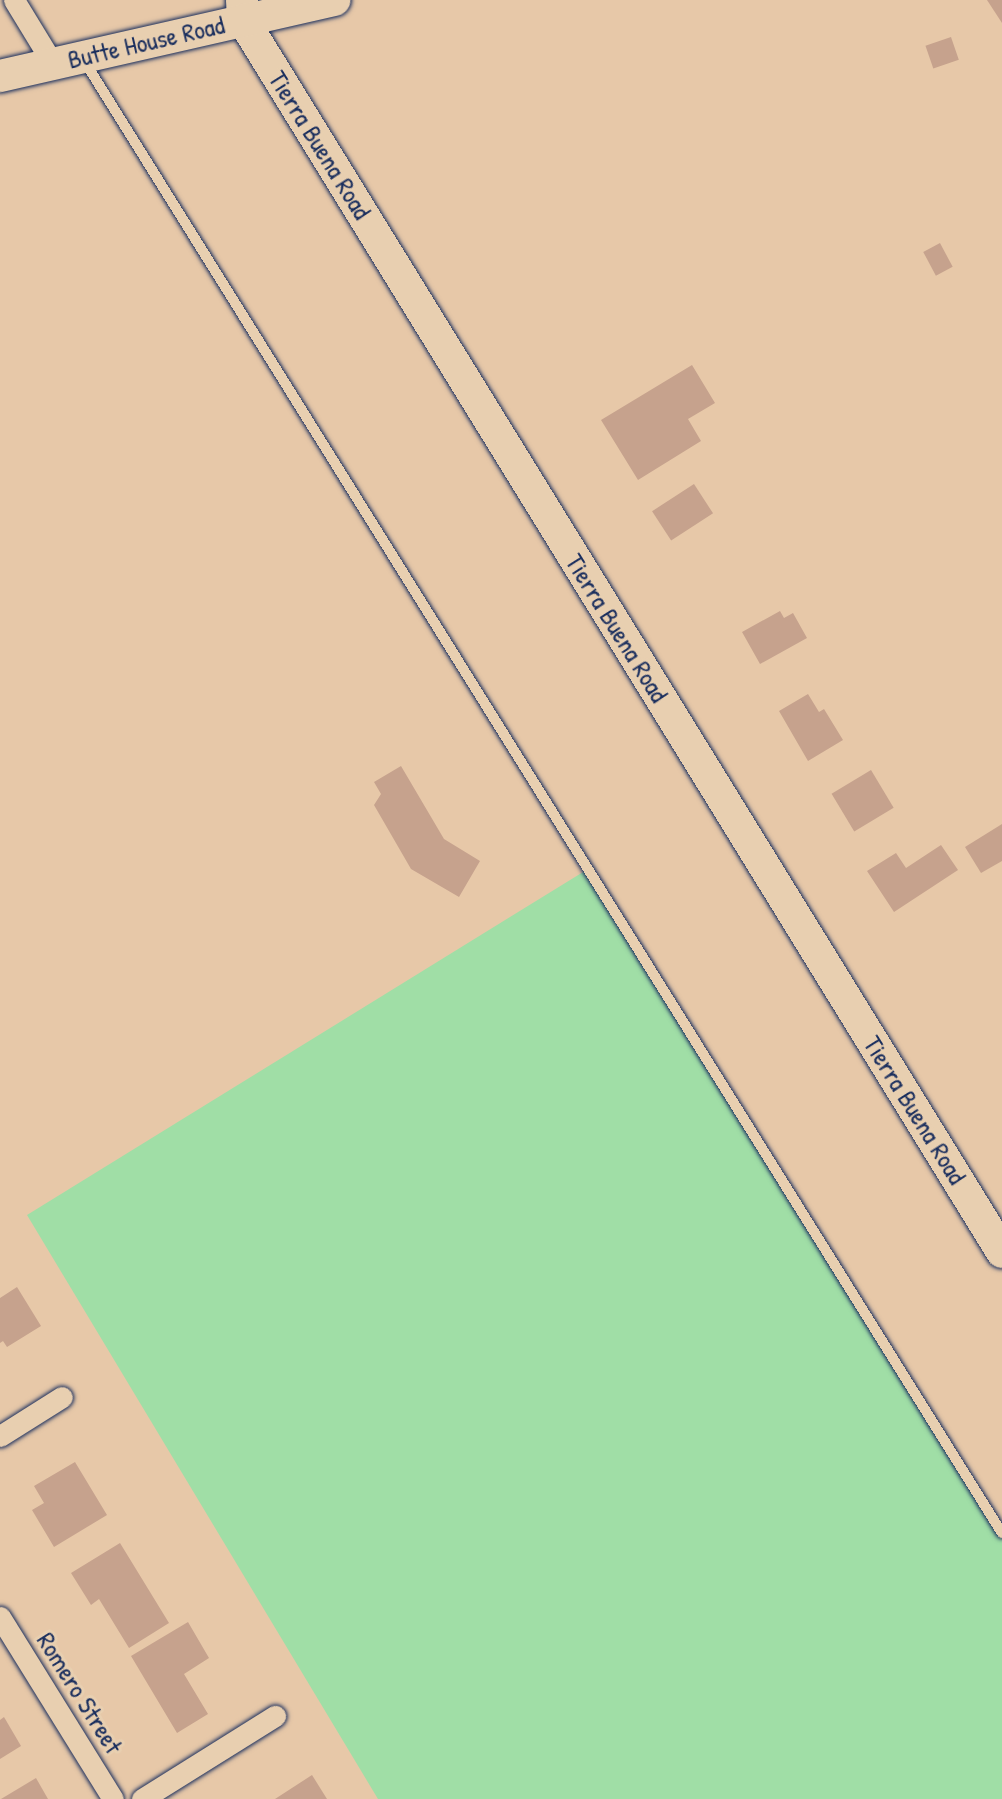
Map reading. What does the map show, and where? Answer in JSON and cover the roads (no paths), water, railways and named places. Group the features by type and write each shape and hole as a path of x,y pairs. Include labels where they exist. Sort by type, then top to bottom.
{"street":[{"path":"14,0 67,61"},
{"name":"Butte House Road","path":"0,76 67,61 242,10 334,0"},
{"name":"Tierra Buena Road","path":"242,10 1002,1252"},
{"path":"0,1436 62,1397"},
{"name":"Romero Street","path":"0,1616 6,1640 113,1799"},
{"path":"142,1799 275,1716"}],"lane":[{"path":"67,61 1002,1533"}]}
